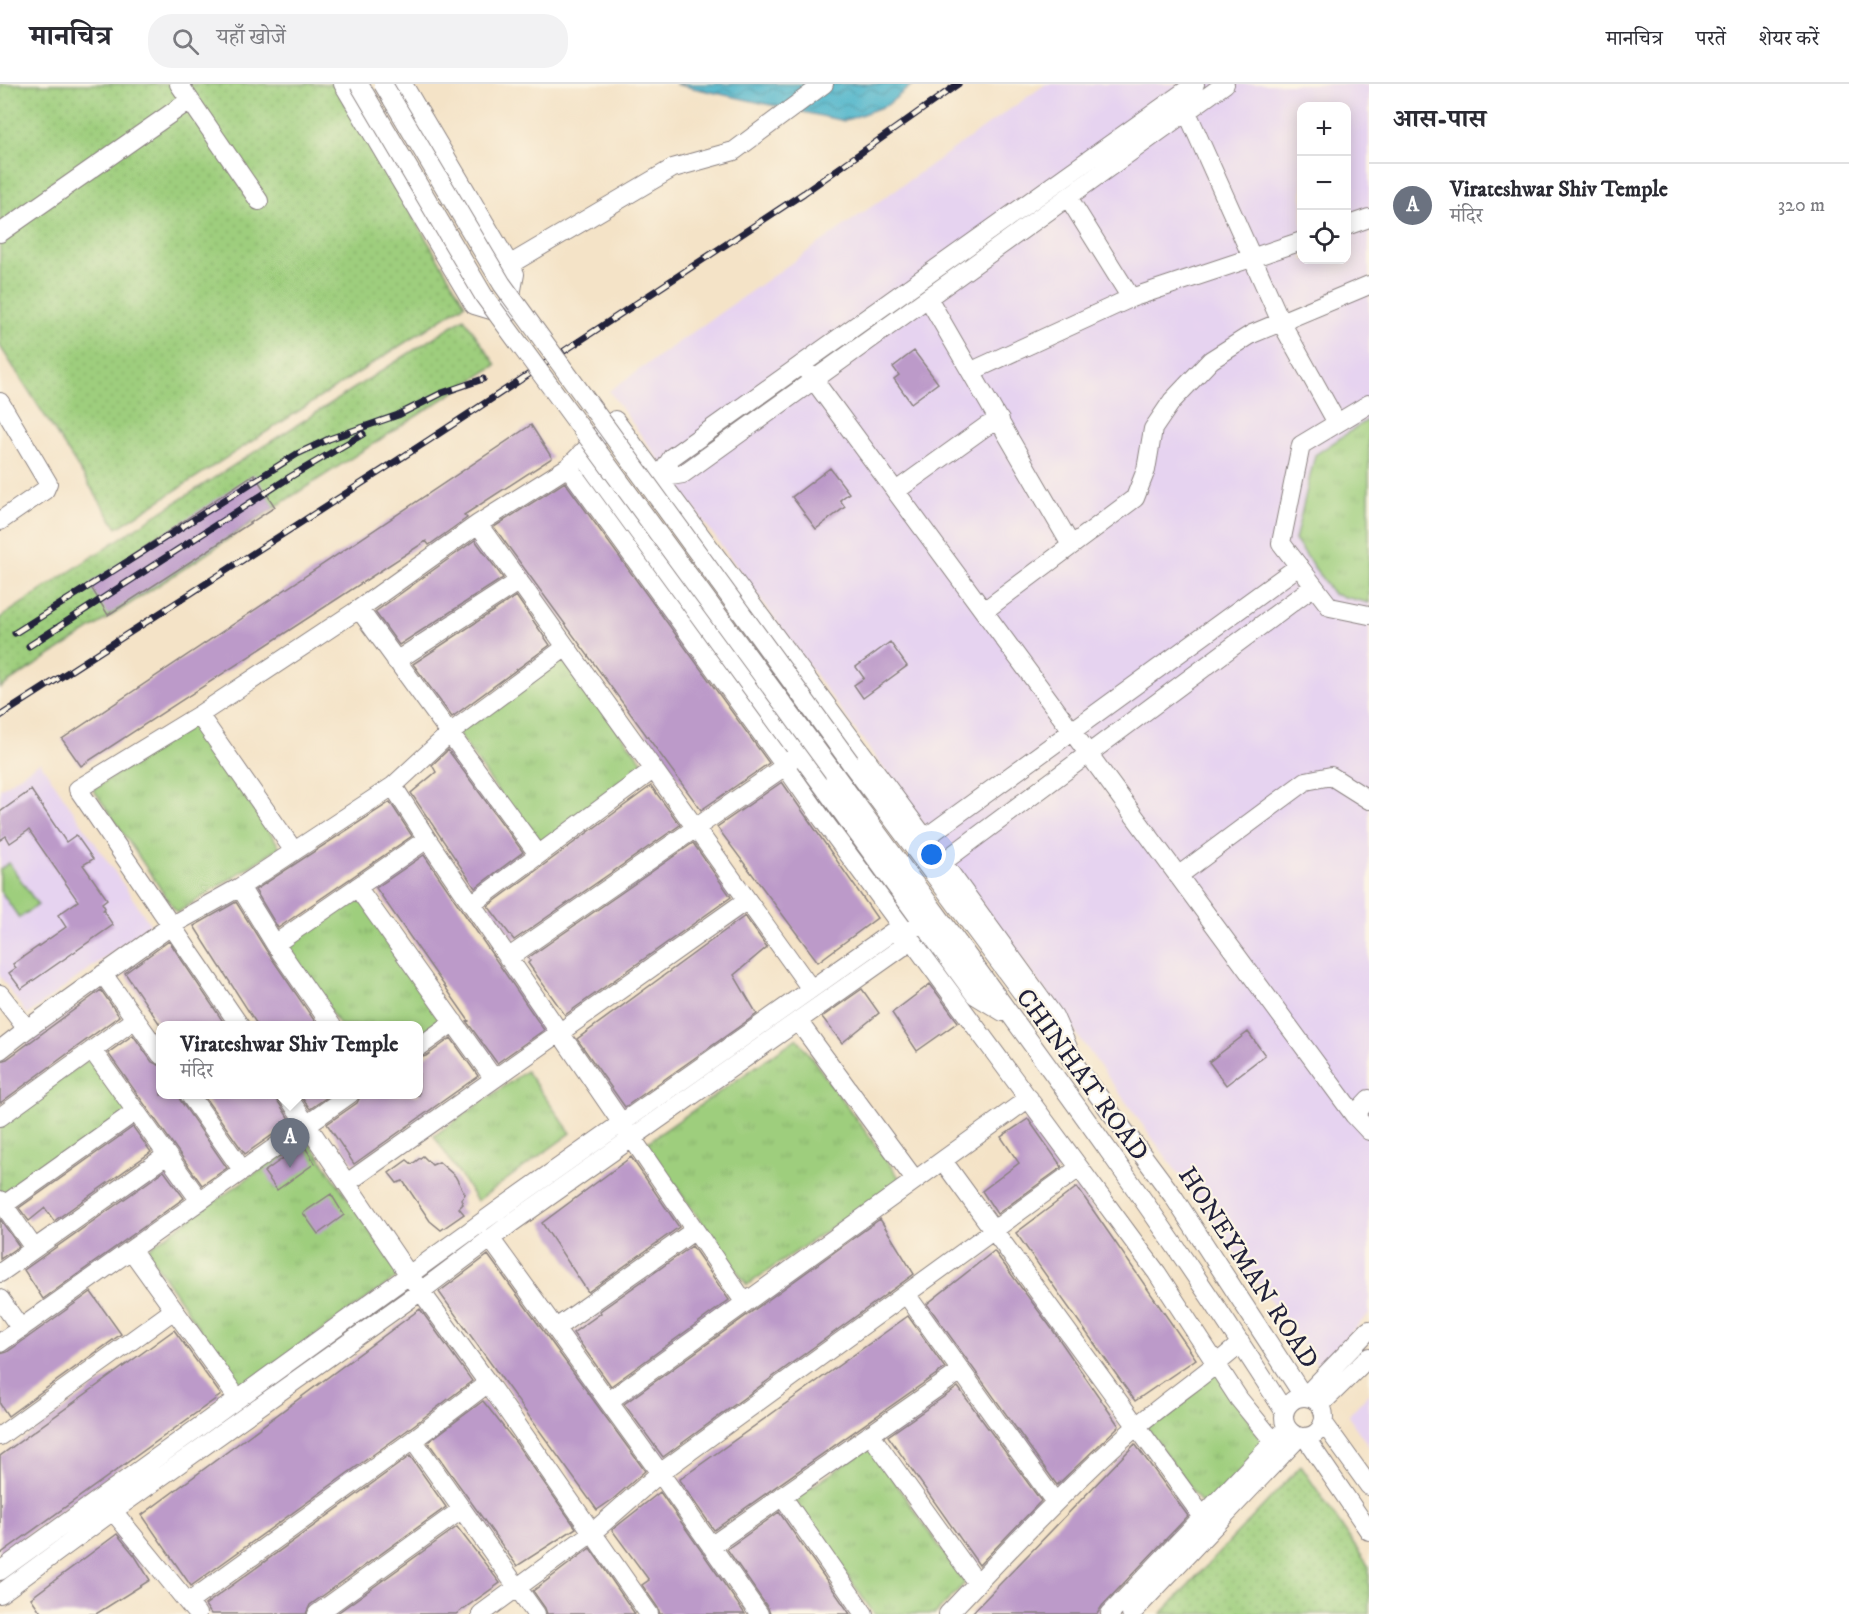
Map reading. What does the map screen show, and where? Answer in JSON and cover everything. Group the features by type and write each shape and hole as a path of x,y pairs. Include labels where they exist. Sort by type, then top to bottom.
{"street":[{"path":"179,84 260,201"},
{"path":"343,84 474,305 507,315 515,274 403,84"},
{"name":"CHINHAT ROAD","path":"359,84 484,296 1105,1146 1241,1343 1294,1428 1369,1531"},
{"name":"HONEYMAN ROAD","path":"383,84 502,284 850,762 1173,1196 1369,1486"},
{"path":"509,265 673,168 734,151 824,84"},
{"path":"659,478 683,474 1068,197 1183,103 1194,84"},
{"path":"659,478 672,457 802,364 1183,103 1225,84"},
{"path":"0,233 190,100"},
{"path":"1183,103 1281,322 1337,423"},
{"path":"1068,197 1131,298"},
{"path":"1351,225 1369,218"},
{"path":"972,371 1131,298 1297,243"},
{"path":"984,611 1135,498 1146,470 1153,429 1172,401 1212,360 1252,334 1369,285"},
{"path":"928,298 1071,545"},
{"path":"802,364 1354,1115 1369,1131"},
{"path":"0,402 48,483 45,490 0,521"},
{"path":"1369,404 1300,445 1281,543 1330,607 1369,615"},
{"path":"237,1021 78,789 199,715 359,609 478,524 568,467 615,420 926,838 1054,1016 1077,1068"},
{"path":"896,491 985,427 1000,420"},
{"path":"581,453 975,995 1010,1016"},
{"path":"568,467 823,820 1157,1273 1239,1399 1279,1448"},
{"path":"478,524 811,989"},
{"path":"926,838 1299,566"},
{"path":"396,661 519,581"},
{"path":"943,862 1314,586"},
{"path":"359,609 538,854"},
{"path":"0,1050 172,925 240,887 393,786 450,733 566,647"},
{"path":"199,715 294,851"},
{"path":"508,958 785,766 799,753"},
{"path":"472,904 654,770"},
{"path":"1178,876 1306,781 1331,776 1369,800"},
{"path":"393,786 745,1303"},
{"path":"275,944 427,839"},
{"path":"240,887 275,944 329,1021"},
{"path":"357,887 494,1079"},
{"path":"347,1183 747,900"},
{"path":"0,1571 409,1275 626,1131 798,1021 901,948 907,933 922,922"},
{"path":"0,1594 113,1510 421,1291 811,989 892,932 907,933"},
{"path":"103,974 156,1048"},
{"path":"0,993 27,1029"},
{"path":"972,1022 975,995"},
{"path":"0,1117 135,1019"},
{"path":"798,1021 915,1180"},
{"path":"423,1044 454,1022"},
{"path":"92,1050 200,1201"},
{"path":"609,1401 1029,1098"},
{"path":"192,1099 243,1171"},
{"path":"289,1099 409,1275 488,1383 649,1614"},
{"path":"0,1343 345,1099"},
{"path":"1354,1115 1369,1099"},
{"path":"34,1248 2,1203 136,1111"},
{"path":"0,1273 167,1155"},
{"path":"943,1161 1203,1517"},
{"path":"481,1614 593,1532 660,1473 1079,1168"},
{"path":"556,1328 695,1230"},
{"path":"490,1238 609,1401 759,1614"},
{"path":"130,1250 238,1399"},
{"path":"906,1294 1055,1502"},
{"path":"0,1299 21,1329"},
{"path":"1,1432 174,1310"},
{"path":"1294,1428 1315,1434 1316,1408 1369,1330"},
{"path":"321,1339 355,1338"},
{"path":"948,1614 1055,1502 1137,1426 1217,1365 1241,1343"},
{"path":"1316,1408 1369,1357"},
{"path":"711,1546 961,1371"},
{"path":"113,1510 193,1608 488,1383"},
{"path":"1131,1614 1279,1448 1294,1428 1292,1400 1316,1408"},
{"path":"870,1434 977,1583"},
{"path":"413,1440 536,1614"},
{"path":"1110,1614 1203,1517 1279,1448"},
{"path":"782,1496 864,1614"},
{"path":"317,1614 461,1510"}],"shaded area":[{"path":"1046,84 1369,84 1369,1314 1318,1366 609,391"},
{"path":"40,762 150,924 27,1015 0,976 0,789"},
{"path":"1369,1393 1369,1447 1348,1416"}],"green space":[{"path":"0,84 334,84 465,304 117,528 0,346"},
{"path":"464,318 496,365 0,688 0,618 128,533"},
{"path":"1369,419 1369,603 1333,594 1295,540 1315,455"},
{"path":"563,659 648,769 537,848 457,732"},
{"path":"195,724 280,847 177,913 93,789"},
{"path":"9,863 38,905 19,918 0,890 0,869"},
{"path":"358,894 448,1022 423,1039 423,1021 337,1021 284,944"},
{"path":"797,1038 901,1180 747,1285 645,1144"},
{"path":"93,1056 132,1110 5,1199 0,1192 0,1122"},
{"path":"526,1071 571,1133 477,1201 434,1136"},
{"path":"306,1137 400,1275 240,1389 146,1250"},
{"path":"1217,1370 1265,1445 1205,1508 1145,1426"},
{"path":"870,1447 965,1583 935,1614 874,1614 794,1499"},
{"path":"1301,1466 1369,1567 1369,1614 1161,1614"}],"water":[{"path":"675,84 913,84 887,105 844,121"}],"building":[{"path":"914,351 938,383 911,403 894,379 899,375 893,367"},
{"path":"531,425 552,458 464,515 467,518 429,545 426,541 81,766 62,739"},
{"path":"830,468 849,493 840,500 845,507 816,529 792,497"},
{"path":"254,474 275,507 108,615 89,584"},
{"path":"565,482 769,763 701,810 494,527"},
{"path":"475,540 503,578 399,645 375,612"},
{"path":"516,596 550,645 452,717 413,664"},
{"path":"890,642 907,666 863,698 854,685 864,678 856,667"},
{"path":"448,750 523,852 475,888 411,793 436,772 432,765"},
{"path":"782,782 877,918 818,962 717,827"},
{"path":"651,786 680,825 514,940 488,906"},
{"path":"31,790 66,842 76,835 93,859 83,865 107,899 102,903 105,908 103,910 113,925 21,989 9,973 16,968 13,964 66,927 58,915 78,901 29,830 10,843 6,836 0,840 0,812"},
{"path":"390,802 412,836 278,928 255,890"},
{"path":"693,843 731,897 565,1015 528,963 530,961 528,958"},
{"path":"424,855 544,1030 497,1063 376,888"},
{"path":"236,902 315,1021 255,1021 194,926"},
{"path":"745,916 767,947 734,975 757,1014 625,1107 577,1039"},
{"path":"169,941 223,1021 158,1021 125,973"},
{"path":"930,984 958,1022 917,1051 892,1013"},
{"path":"862,989 879,1013 842,1043 822,1017"},
{"path":"101,990 119,1016 0,1103 0,1061 7,1059"},
{"path":"1248,1032 1265,1055 1226,1085 1209,1062"},
{"path":"133,1035 152,1062 156,1064 156,1099 180,1099 227,1168 202,1185 108,1053"},
{"path":"451,1038 478,1076 354,1164 327,1124 357,1103 359,1099 423,1099 423,1057"},
{"path":"206,1099 277,1099 291,1122 245,1154"},
{"path":"303,1099 324,1099 310,1109"},
{"path":"1028,1119 1062,1167 997,1214 982,1191 1019,1163 1001,1137"},
{"path":"133,1127 151,1152 54,1221 45,1208 29,1221 19,1208"},
{"path":"303,1144 315,1163 277,1190 264,1172"},
{"path":"423,1156 432,1165 439,1162 455,1176 465,1194 461,1199 463,1204 459,1208 464,1214 441,1230 430,1221 403,1181 397,1183 389,1173 407,1160 412,1164"},
{"path":"631,1157 679,1227 588,1292 542,1223"},
{"path":"164,1171 184,1198 43,1299 24,1270"},
{"path":"1077,1187 1196,1359 1135,1401 1016,1233"},
{"path":"331,1194 344,1215 318,1234 303,1213"},
{"path":"0,1219 19,1246 0,1259"},
{"path":"880,1219 914,1274 663,1457 624,1404"},
{"path":"692,1246 729,1300 611,1386 573,1333 601,1313 600,1311"},
{"path":"994,1251 1052,1329 1119,1426 1057,1485 927,1304"},
{"path":"488,1255 645,1471 597,1510 439,1292"},
{"path":"91,1292 121,1334 8,1416 0,1404 0,1354 7,1352"},
{"path":"420,1309 472,1381 191,1586 142,1515"},
{"path":"908,1316 945,1368 714,1530 679,1480"},
{"path":"174,1330 221,1395 0,1554 0,1456"},
{"path":"958,1387 1041,1501 979,1565 888,1436"},
{"path":"483,1401 516,1443 576,1528 517,1566 428,1442"},
{"path":"1135,1444 1188,1516 1097,1614 971,1614"},
{"path":"410,1456 446,1507 310,1605 306,1614 211,1614 205,1605"},
{"path":"660,1492 745,1614 660,1614 642,1585 649,1580 612,1530"},
{"path":"779,1512 850,1614 770,1614 727,1549"},
{"path":"457,1527 500,1583 456,1614 336,1614"},
{"path":"117,1534 135,1556 150,1580 96,1614 42,1614 31,1598"},
{"path":"590,1548 635,1614 547,1614 533,1591"}],"railway":[{"path":"0,716 429,440 804,193 958,84"},
{"path":"15,633 297,454 329,439 398,415 442,393 483,379"},
{"path":"29,646 290,477 363,434"}],"place":[{"name":"Virateshwar Shiv Temple","path":"290,1168"}]}
